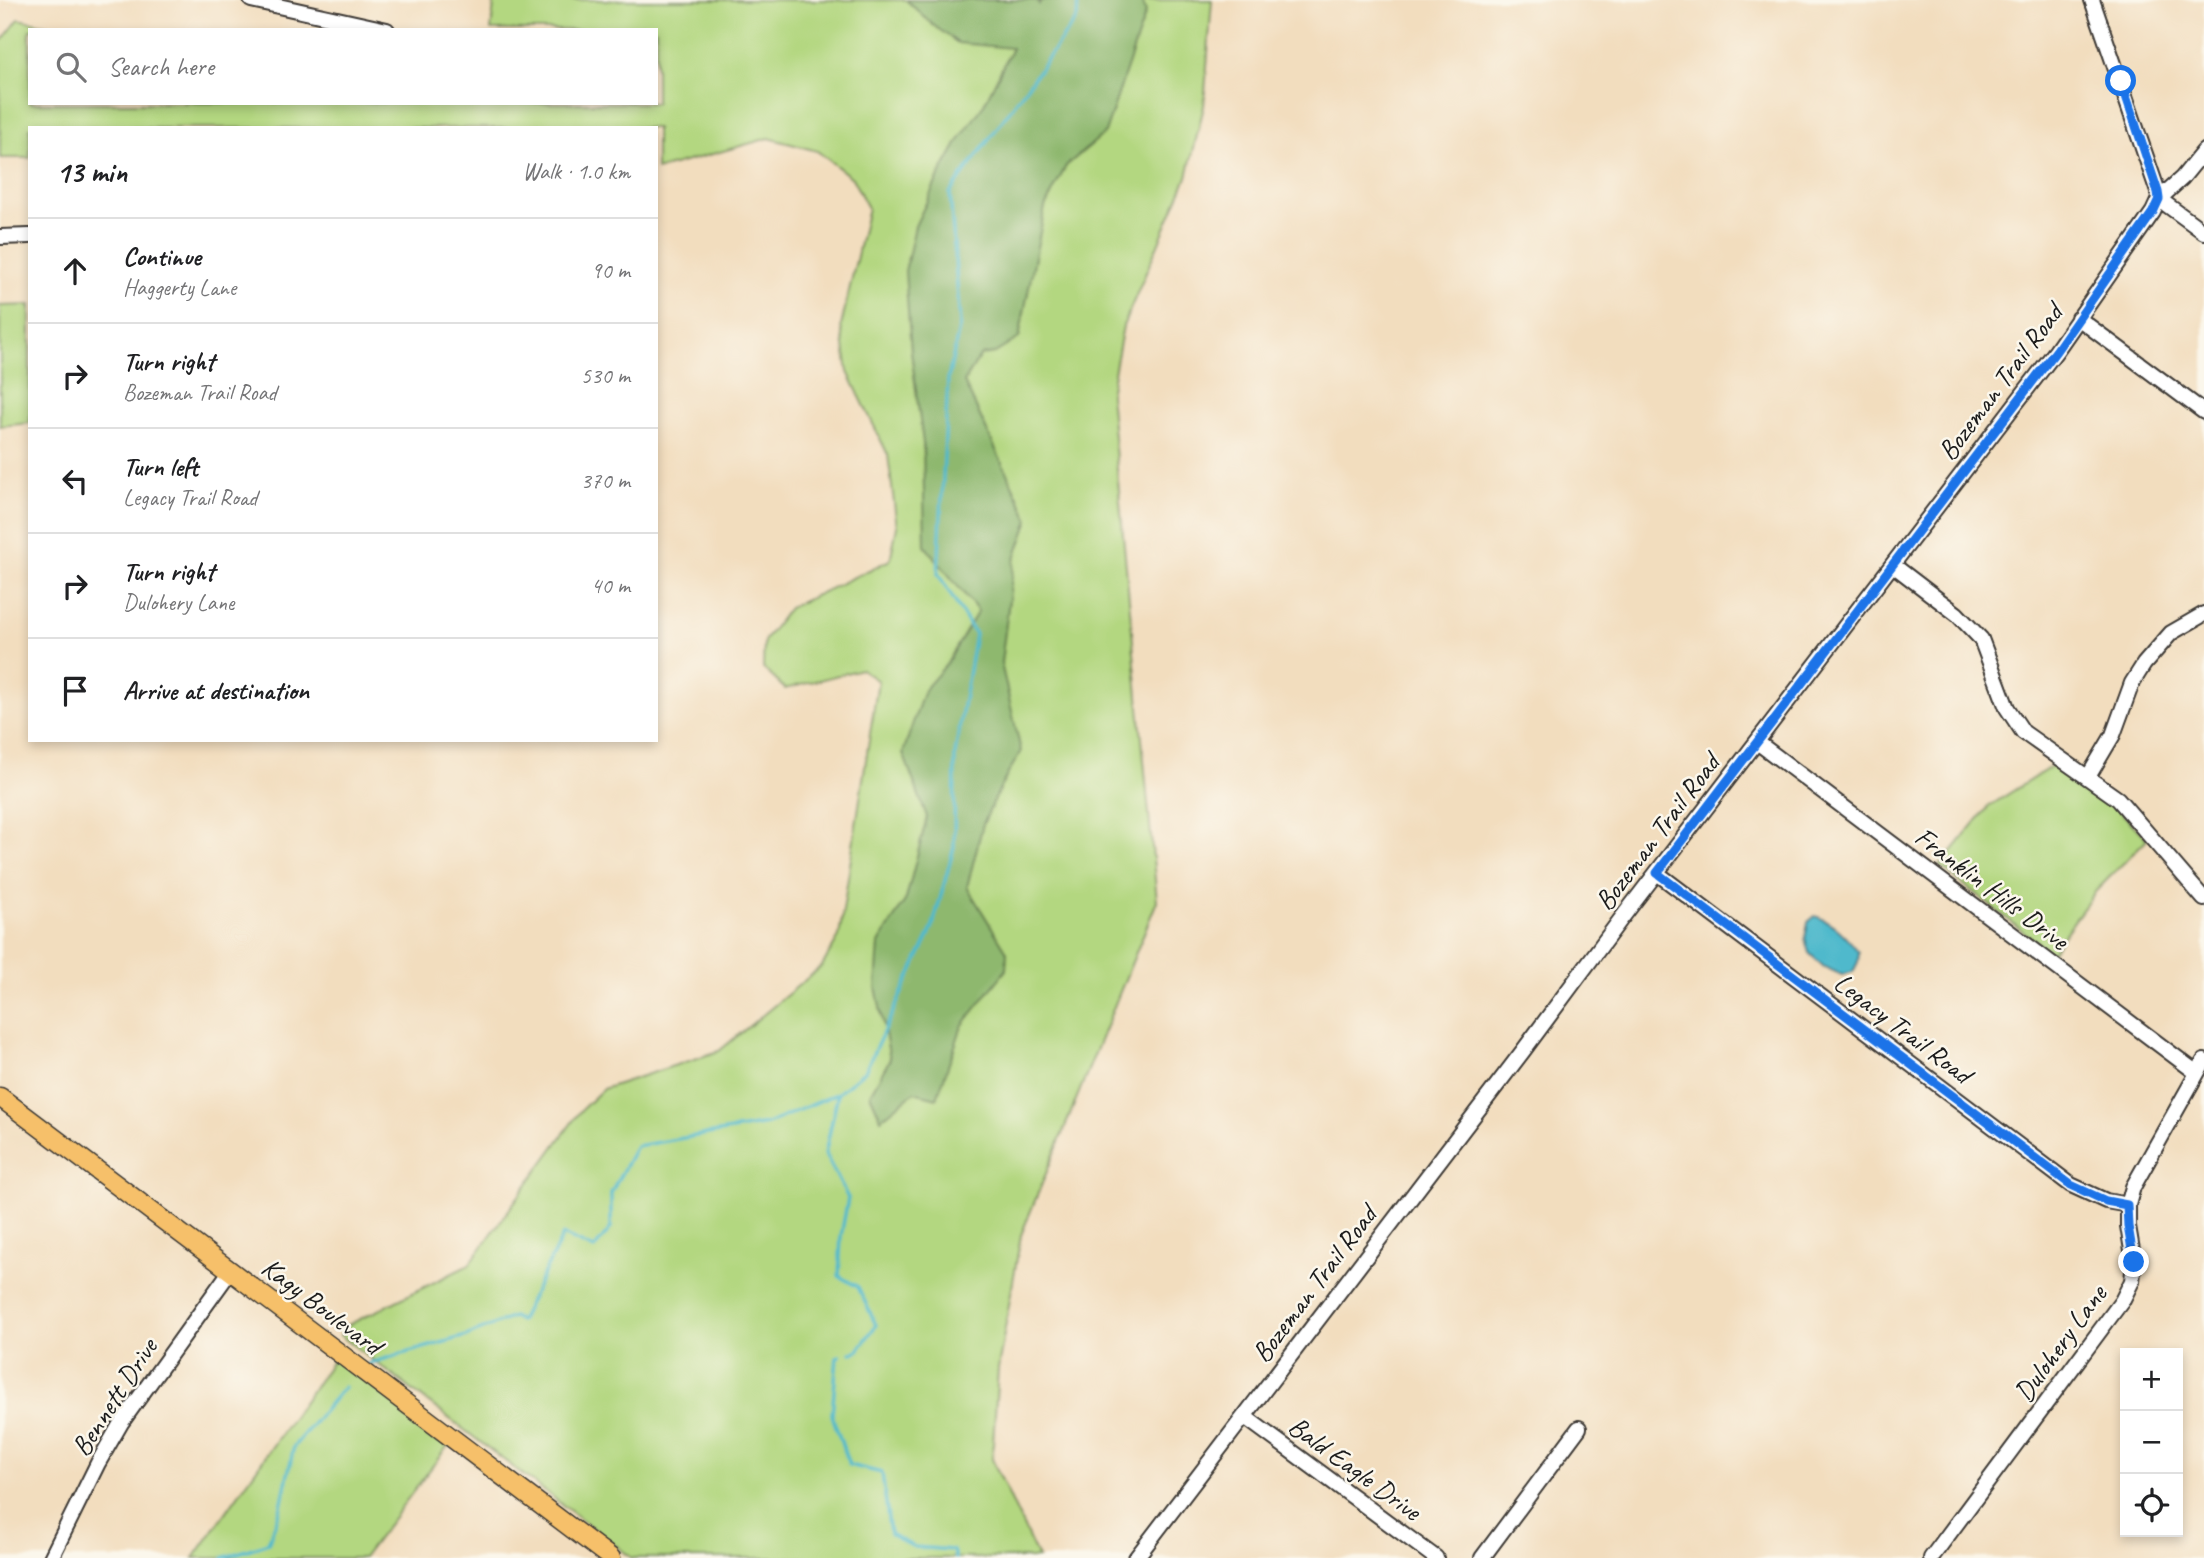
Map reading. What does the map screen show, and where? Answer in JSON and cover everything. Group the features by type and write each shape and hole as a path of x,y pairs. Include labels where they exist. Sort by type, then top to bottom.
{"main road":[{"name":"Kagy Boulevard","path":"0,1097 611,1558"}],"street":[{"path":"251,0 378,28"},
{"path":"2092,0 2159,199 2204,232"},
{"name":"Bozeman Trail Road","path":"1136,1558 2056,351 2153,212 2159,199 2182,178 2204,151"},
{"path":"0,237 28,236"},
{"path":"2078,318 2204,412"},
{"path":"1893,565 1957,614 1981,639 2007,708 2023,732 2118,799 2204,899"},
{"path":"2088,777 2113,735 2132,683 2144,664 2171,633 2204,614"},
{"name":"Franklin Hills Drive","path":"1757,741 2200,1067"},
{"name":"Legacy Trail Road","path":"1657,873 2071,1185 2106,1201 2127,1205"},
{"name":"Dulohery Lane","path":"1931,1558 2122,1301 2132,1281 2134,1262 2127,1205 2133,1188 2200,1067"},
{"name":"Bennett Drive","path":"51,1558 121,1423 230,1270"},
{"name":"Bald Eagle Drive","path":"1245,1417 1436,1558"},
{"path":"1482,1558 1579,1428"}],"green space":[{"path":"490,0 1212,0 1204,106 1187,177 1123,326 1110,394 1157,901 1021,1235 998,1369 992,1459 1038,1558 632,1558 340,1335 348,1325 469,1265 581,1110 603,1089 719,1051 822,966 839,937 878,681 861,669 785,689 763,668 764,641 789,608 890,560 897,527 888,455 848,372 841,326 868,208 852,178 817,151 769,138 658,169 658,126 28,126 28,158 0,158 0,43 19,19 60,28 28,28 28,105 658,105 658,28 491,28 494,4"},
{"path":"906,0 1037,0 1039,4 1041,0 1142,0 1146,12 1105,133 1066,166 1045,207 1019,338 995,353 981,355 964,382 1029,520 1014,561 1001,663 1021,751 983,824 967,887 1007,952 1006,970 962,1026 937,1098 914,1092 881,1119 870,1094 890,1059 876,987 879,943 906,899 927,817 903,753 924,690 946,665 978,611 925,546 923,443 911,352 905,271 915,226 937,180 961,137 983,106 1012,48 958,43"},
{"path":"28,305 28,423 0,426 0,306"},
{"path":"2057,763 2104,795 2147,839 2095,892 2051,953 1940,866 1988,807"},
{"path":"335,1357 450,1443 363,1558 194,1558"}],"water":[{"path":"1815,916 1834,926 1859,952 1853,972 1842,975 1824,967 1809,953 1805,938 1808,922"}],"waterway":[{"path":"367,1366 466,1336 513,1317 520,1321 563,1235 594,1249 611,1228 611,1193 636,1146 767,1124 838,1093 865,1071 932,929 954,847 955,754 975,634 938,574 948,379 960,324 950,193 1077,18 1078,0"},
{"path":"838,1093 825,1154 848,1198 841,1236 839,1276 858,1287 876,1325 857,1352 851,1353"},
{"path":"840,1356 837,1357 832,1415 849,1465 882,1473 890,1534 914,1547 953,1550 955,1558"},
{"path":"223,1558 268,1543 280,1511 294,1446 344,1387"}],"route":[{"path":"2121,81 2158,192 2157,206 2056,351 1657,873 2071,1185 2089,1195 2127,1205 2134,1262"}]}
